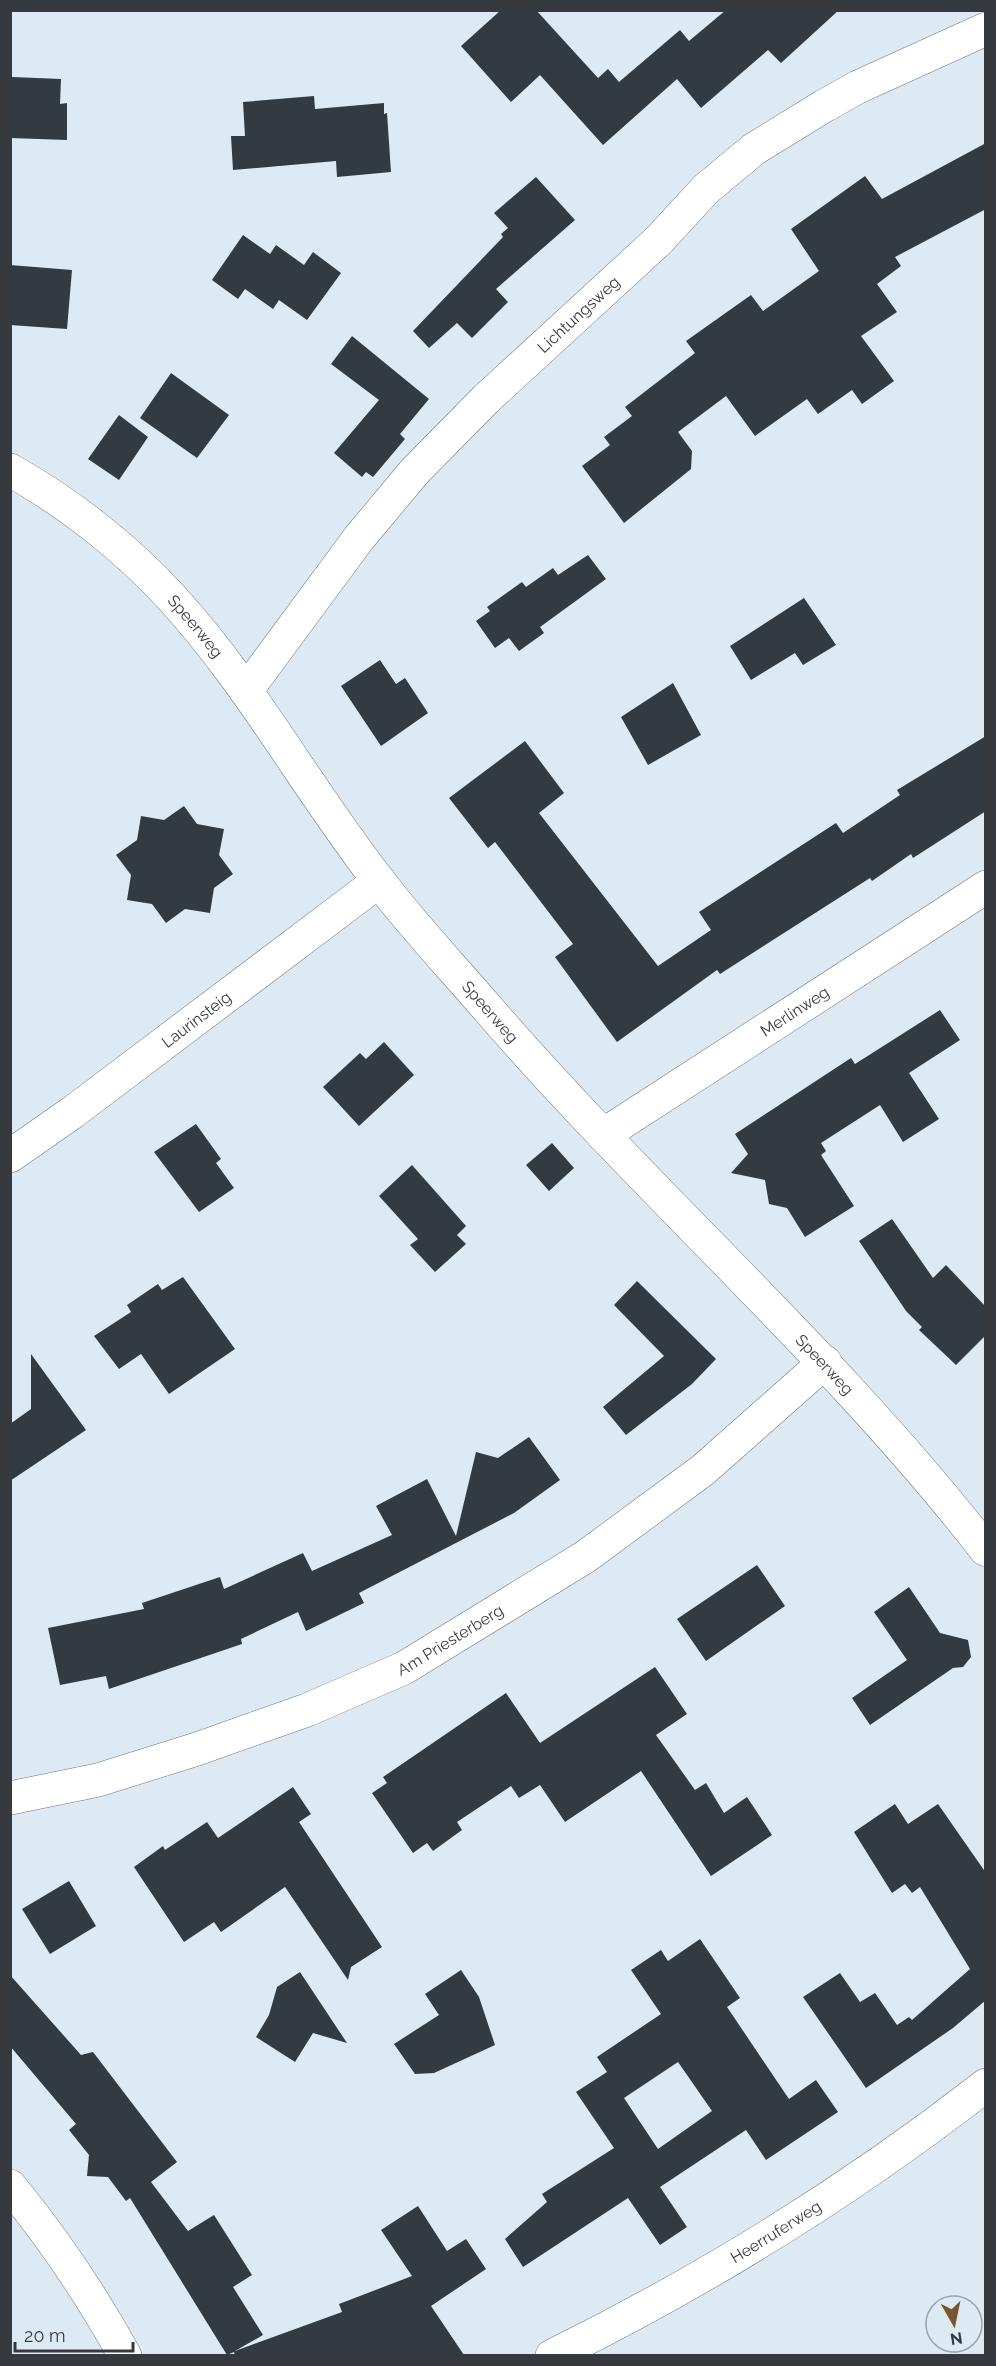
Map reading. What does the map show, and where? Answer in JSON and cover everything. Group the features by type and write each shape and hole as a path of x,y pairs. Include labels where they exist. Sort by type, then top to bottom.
{"street":[{"name":"Lichtungsweg","path":"246,691 359,538 415,471 486,399 658,241 706,189 754,149 833,101 858,87 986,29"},
{"name":"Speerweg","path":"10,470 37,485 118,547 170,596 246,691 379,881 492,1014 603,1135 825,1362 941,1493 986,1550"},
{"name":"Laurinsteig","path":"10,1156 73,1112 379,881"},
{"name":"Merlinweg","path":"603,1135 986,887"},
{"name":"Am Priesterberg","path":"10,1798 98,1780 198,1749 307,1710 404,1668 585,1557 703,1470 825,1362"},
{"name":"Heerruferweg","path":"552,2355 696,2281 784,2227 855,2182 986,2085"},
{"path":"10,2186 33,2214 76,2277 124,2355"}],"building":[{"path":"501,10 536,10 598,78 608,69 619,82 680,30 689,41 726,10 839,10 781,63 768,50 701,108 677,79 603,145 540,75 511,102 461,46"},
{"path":"12,77 61,79 60,104 67,103 67,140 10,138"},
{"path":"314,96 315,109 384,103 384,114 387,113 391,172 337,177 336,161 233,170 231,136 245,136 243,102"},
{"path":"986,143 986,209 895,257 901,266 877,284 897,312 861,336 894,381 862,404 852,390 818,414 807,399 755,436 726,396 678,432 692,451 691,469 624,523 582,466 610,445 604,437 632,416 625,407 695,353 686,341 751,295 763,311 819,271 791,229 865,176 882,199"},
{"path":"536,177 575,220 496,289 508,302 472,338 457,323 429,348 413,331 503,237 501,234 508,228 494,213"},
{"path":"243,235 270,254 276,245 304,265 313,252 341,273 307,320 279,300 273,309 245,289 238,299 212,280"},
{"path":"10,265 72,270 67,329 10,325"},
{"path":"352,336 429,399 400,434 405,439 373,477 366,472 362,477 334,453 379,400 331,364"},
{"path":"171,373 229,415 197,458 140,418"},
{"path":"119,415 148,437 119,480 88,459"},
{"path":"588,555 606,579 540,627 544,633 519,651 509,638 495,648 476,621 490,611 487,607 522,582 526,587 553,568 558,575"},
{"path":"804,598 836,645 803,665 795,653 751,680 730,646"},
{"path":"380,660 396,684 405,678 428,713 381,746 341,686"},
{"path":"673,683 701,735 648,765 621,717"},
{"path":"986,736 986,811 913,858 911,854 872,881 870,878 720,974 717,970 617,1042 555,957 573,944 495,842 488,848 449,798 525,741 564,793 539,813 658,966 711,930 699,912 836,823 843,833 900,795 897,790"},
{"path":"184,806 197,824 224,829 219,855 233,874 214,888 210,913 185,909 166,923 152,904 127,900 131,875 116,855 137,840 141,816 164,820"},
{"path":"940,1010 960,1040 909,1073 939,1119 903,1142 880,1105 821,1143 826,1151 821,1155 854,1206 805,1237 787,1208 769,1204 765,1180 731,1173 748,1154 735,1134 851,1058 855,1064"},
{"path":"384,1042 414,1075 359,1126 323,1087 360,1053 366,1059"},
{"path":"196,1124 221,1159 216,1163 234,1188 199,1212 154,1152"},
{"path":"552,1143 574,1168 549,1191 526,1165"},
{"path":"412,1165 466,1226 457,1235 466,1244 435,1272 410,1245 418,1239 379,1196"},
{"path":"892,1219 933,1278 946,1265 986,1307 986,1335 956,1365 919,1330 922,1327 906,1311 859,1241"},
{"path":"183,1277 235,1349 169,1394 141,1354 119,1369 94,1336 131,1312 127,1305 158,1284 162,1290"},
{"path":"637,1281 716,1359 692,1384 626,1435 603,1407 664,1356 614,1305"},
{"path":"31,1354 86,1430 10,1481 10,1424 31,1409"},
{"path":"529,1437 560,1480 514,1513 359,1593 364,1603 306,1631 298,1612 241,1639 242,1644 109,1689 106,1676 60,1685 48,1628 144,1609 142,1603 220,1577 224,1589 303,1553 312,1571 392,1535 376,1506 427,1479 456,1536 476,1452 498,1458"},
{"path":"757,1565 785,1606 706,1661 677,1619"},
{"path":"909,1587 940,1633 968,1640 971,1657 963,1667 953,1668 870,1725 852,1698 907,1660 874,1612"},
{"path":"655,1667 687,1714 656,1735 695,1790 706,1783 724,1813 747,1797 772,1835 711,1876 641,1771 565,1822 540,1785 519,1798 511,1786 457,1822 462,1830 433,1851 427,1843 413,1853 372,1793 387,1783 383,1777 506,1693 540,1743"},
{"path":"293,1787 311,1814 299,1822 382,1947 351,1967 348,1980 285,1887 221,1932 214,1922 184,1942 134,1867 163,1846 165,1850 207,1822 218,1838"},
{"path":"895,1804 908,1824 938,1804 986,1873 986,2000 953,2028 866,2088 803,1997 840,1973 860,2002 875,1993 897,2025 909,2017 912,2020 970,1969 920,1887 912,1893 905,1884 892,1893 854,1832"},
{"path":"69,1881 96,1926 50,1954 22,1909"},
{"path":"700,1939 740,1998 727,2007 789,2099 816,2080 838,2112 766,2160 746,2130 660,2187 687,2227 660,2245 628,2198 523,2267 505,2239 547,2202 542,2194 614,2148 576,2092 607,2072 597,2057 661,2014 631,1970 661,1950 668,1961","holes":["678,2062 712,2111 658,2149 624,2098"]},
{"path":"461,1970 479,1997 495,2045 434,2073 415,2074 394,2044 439,2015 425,1994"},
{"path":"300,1972 347,2043 313,2033 295,2062 256,2037 269,2015 277,1987"},
{"path":"10,1975 81,2055 93,2052 177,2162 151,2182 188,2231 214,2215 252,2275 233,2287 263,2335 235,2351 342,2312 339,2304 412,2276 381,2230 418,2206 447,2251 466,2239 486,2269 431,2306 464,2355 235,2355 234,2352 227,2355 130,2198 126,2201 108,2177 87,2176 89,2155 69,2130 76,2124 10,2046"}]}
